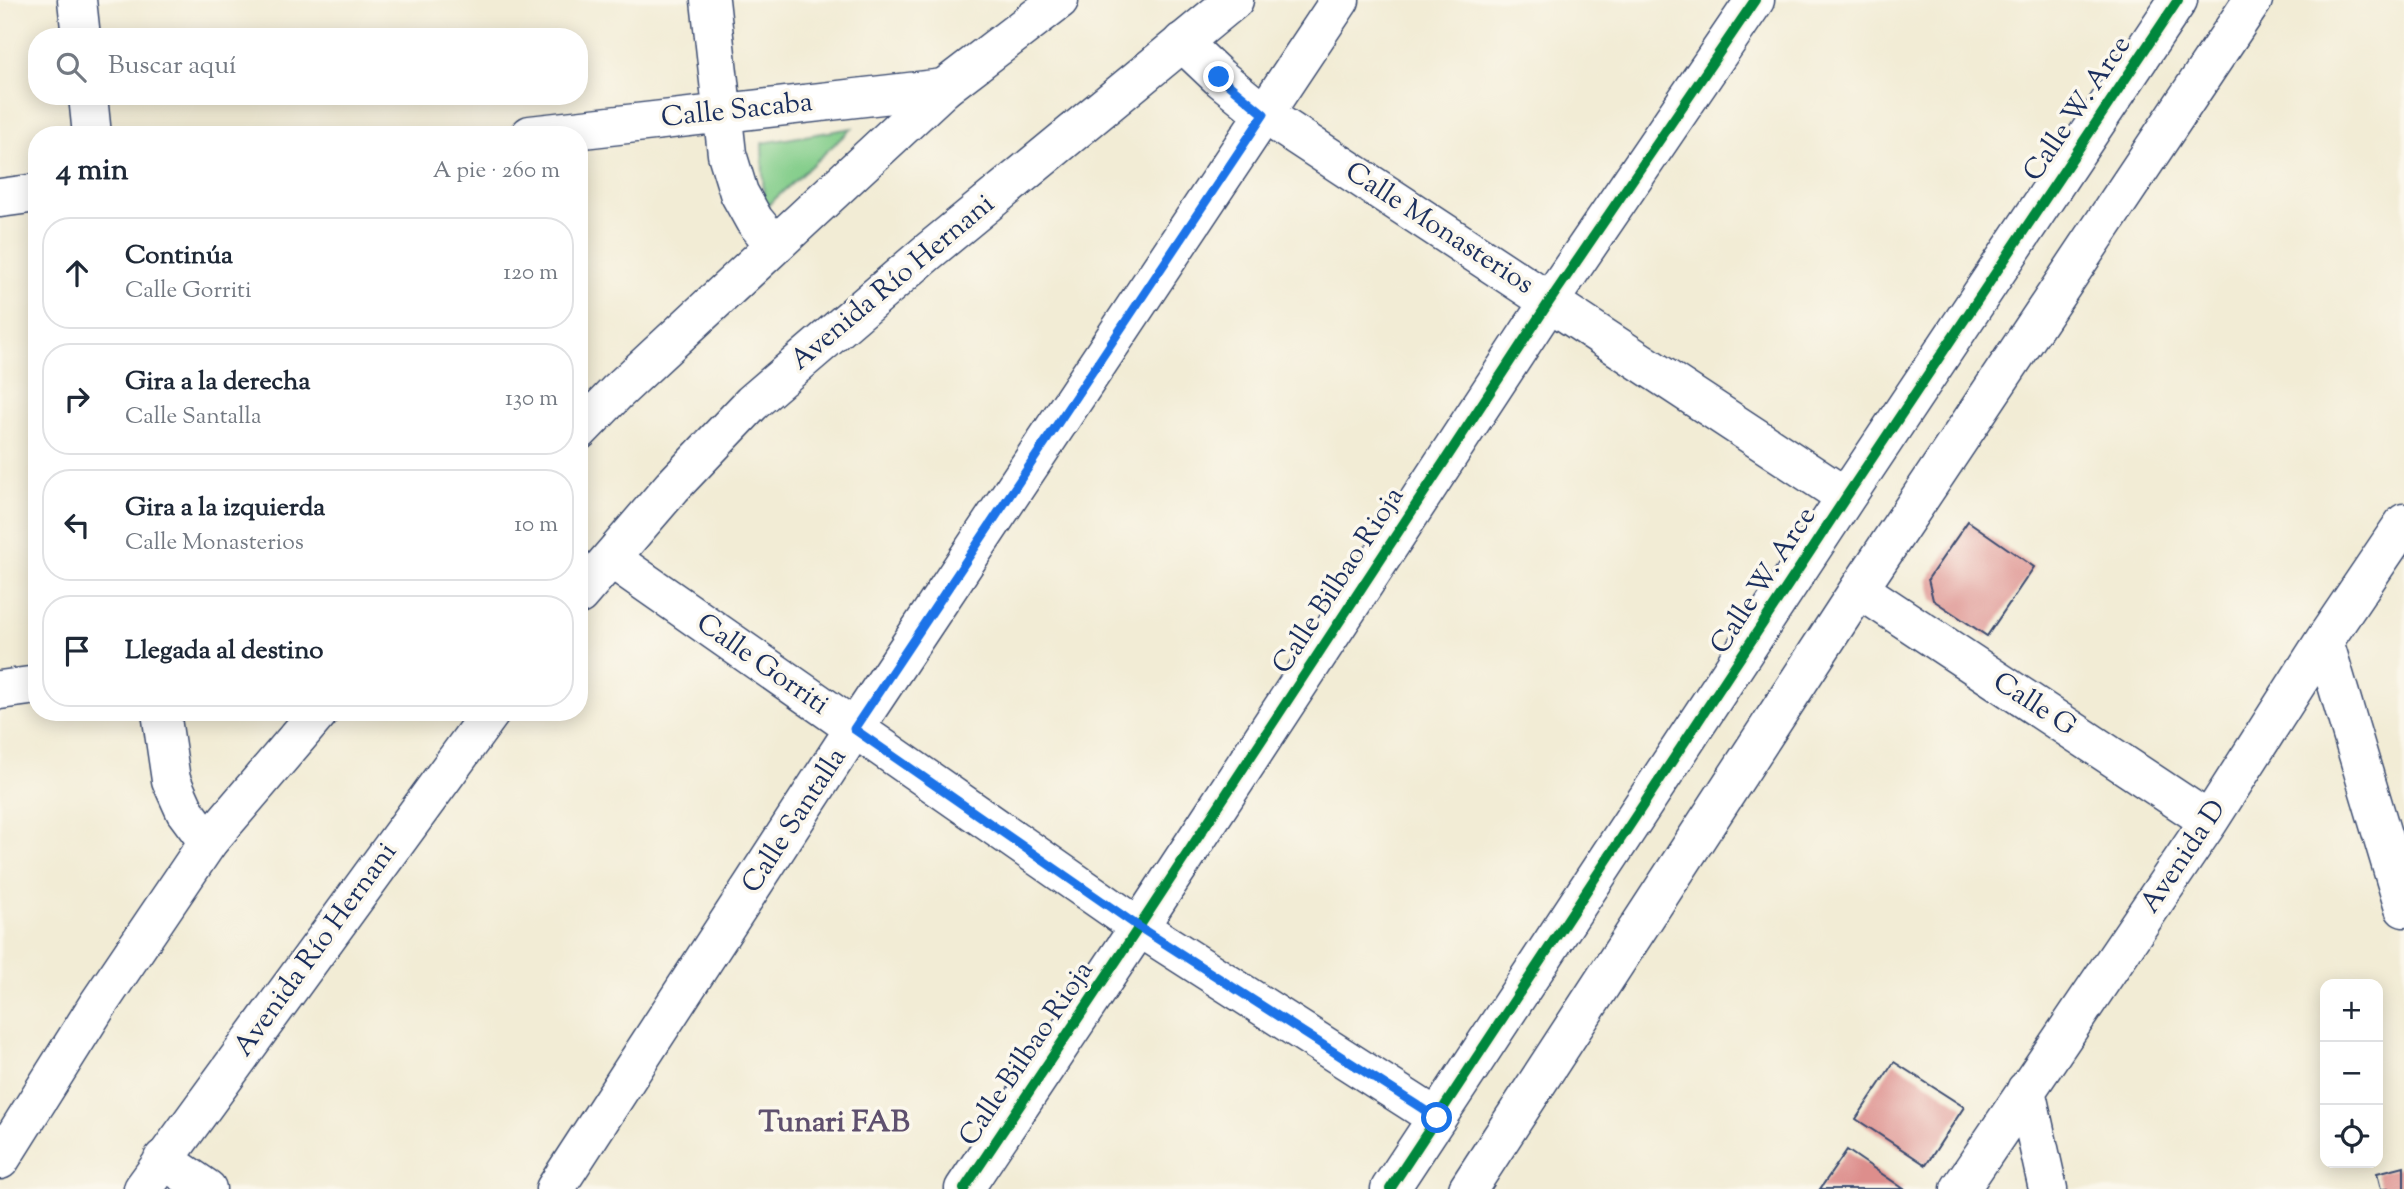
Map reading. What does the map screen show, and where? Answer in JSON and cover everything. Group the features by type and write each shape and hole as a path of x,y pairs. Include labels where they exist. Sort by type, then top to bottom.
{"street":[{"path":"77,0 80,28"},
{"path":"710,0 727,154 739,193 754,220 774,244"},
{"path":"588,422 774,244 944,88 1059,0"},
{"name":"Avenida Río Hernani","path":"588,585 672,487 752,403 928,252 1234,0"},
{"name":"Calle Santalla","path":"555,1189 854,729 1340,0"},
{"name":"Calle Bilbao Rioja","path":"964,1189 1549,302 1755,0"},
{"name":"Calle W. Arce","path":"1390,1189 1846,497 2178,0"},
{"path":"1468,1189 1859,589 2253,0"},
{"name":"Calle Monasterios","path":"1182,42 1264,114 1846,497"},
{"name":"Calle Sacaba","path":"588,128 944,88"},
{"path":"89,105 91,126"},
{"path":"0,198 28,194"},
{"name":"Avenida D","path":"1960,1189 2209,821 2324,641 2404,523"},
{"name":"Calle Gorriti","path":"612,559 1139,927 1437,1118"},
{"name":"Calle G","path":"1859,589 2209,821"},
{"path":"2324,641 2404,908"},
{"path":"0,690 28,686"},
{"path":"163,721 171,780 185,811 208,842"},
{"path":"0,1160 97,1006 208,842 311,721"},
{"name":"Avenida Río Hernani","path":"153,1174 485,721"},
{"path":"2026,1090 2048,1189"},
{"path":"153,1174 207,1189"}],"green space":[{"path":"852,128 764,209 762,143"}],"building":[{"path":"1968,521 2034,567 1987,636 1933,600 1928,579"},
{"path":"1894,1062 1964,1107 1926,1165 1856,1119"},
{"path":"1847,1150 1904,1189 1820,1189"},
{"path":"2404,1166 2404,1189 2381,1189 2377,1173"}],"cycle path":[{"path":"964,1189 1549,302 1755,0"},
{"path":"1390,1189 1846,497 2178,0"}],"district":[{"name":"Tunari FAB","path":"834,1123"}],"route":[{"path":"1219,77 1264,114 854,729 1139,927 1437,1118"}]}
